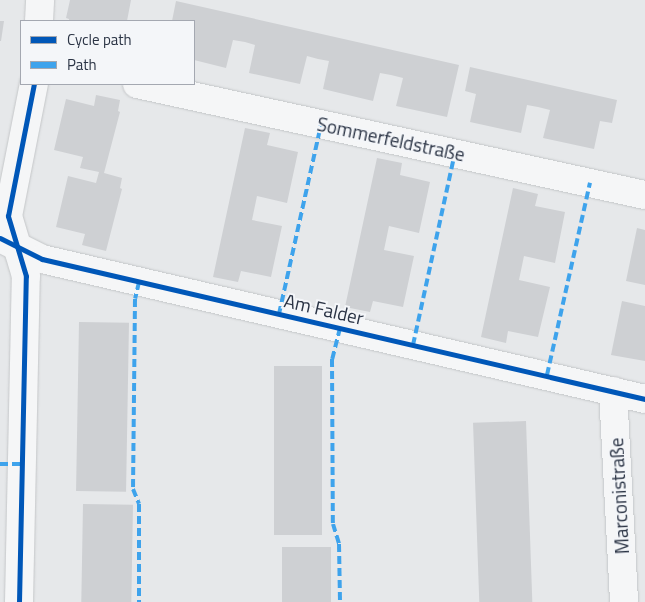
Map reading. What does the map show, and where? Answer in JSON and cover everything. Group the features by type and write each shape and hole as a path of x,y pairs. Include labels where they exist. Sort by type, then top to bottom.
{"street":[{"path":"39,20 40,0"},
{"path":"19,602 26,276 8,242 8,216 34,85"},
{"name":"Sommerfeldstraße","path":"142,85 645,195"},
{"name":"Am Falder","path":"8,242 42,259 645,399"},
{"name":"Marconistraße","path":"613,391 624,602"}],"building":[{"path":"70,0 131,0 127,20 69,20 66,18"},
{"path":"176,1 459,65 447,117 396,106 403,78 391,75 380,73 373,101 323,89 329,61 307,56 300,84 249,73 255,45 245,42 233,40 226,68 195,60 195,20 172,20"},
{"path":"0,21 4,21 1,41 0,41"},
{"path":"470,67 617,100 612,123 600,121 594,149 543,138 550,110 538,107 527,105 521,133 470,122 476,94 465,91"},
{"path":"96,95 120,100 118,111 120,112 104,173 122,178 120,188 122,189 106,251 82,245 85,234 56,227 68,176 96,183 99,172 80,168 83,157 54,150 66,99 94,106"},
{"path":"245,128 270,133 267,145 298,152 287,203 257,196 252,220 282,226 271,277 241,271 238,282 213,277"},
{"path":"377,158 402,163 400,175 430,182 419,233 389,226 384,250 414,256 403,307 373,301 370,312 345,307"},
{"path":"513,188 538,194 535,206 565,212 555,263 524,256 519,280 550,287 538,337 508,331 506,343 481,337"},
{"path":"637,228 645,230 645,285 626,281"},
{"path":"622,301 645,306 645,361 611,355"},
{"path":"79,322 129,323 126,492 76,491"},
{"path":"274,366 322,366 322,535 274,535"},
{"path":"526,421 532,602 479,602 473,423"},
{"path":"83,504 133,505 131,602 81,602"},
{"path":"282,547 331,547 331,602 282,602"}],"marked path":[{"path":"279,314 321,124"},
{"path":"413,345 455,153"},
{"path":"547,375 590,183"},
{"path":"139,282 135,299 133,489 139,504 139,602"},
{"path":"340,328 332,359 333,524 339,544 340,602"},
{"path":"0,464 21,464"}],"cycle path":[{"path":"19,602 26,276 8,216 34,85"},
{"path":"0,238 42,259 645,399"}]}
